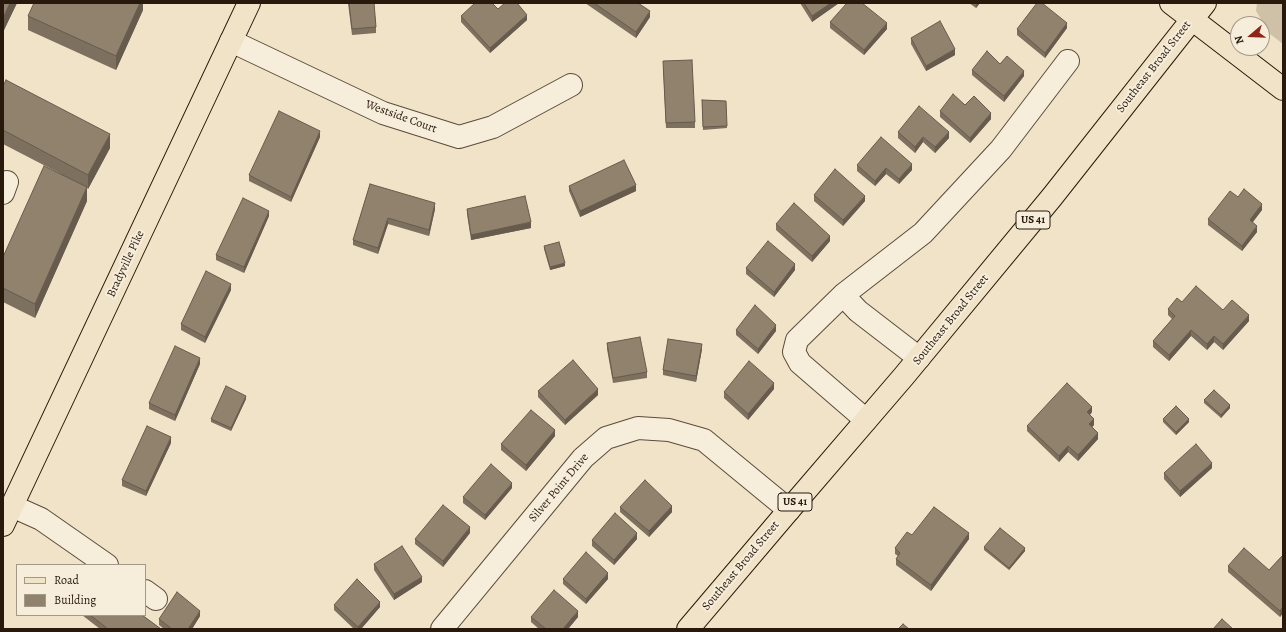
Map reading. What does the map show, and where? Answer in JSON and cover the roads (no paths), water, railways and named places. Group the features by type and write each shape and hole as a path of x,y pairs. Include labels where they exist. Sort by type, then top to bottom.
{"main road":[{"name":"Bradyville Pike","path":"8,515 249,3"},
{"path":"1171,3 1198,11 1283,89"},
{"name":"Southeast Broad Street","path":"688,629 919,358 1052,197 1198,11"}],"street":[{"name":"Westside Court","path":"231,42 384,112 459,137 493,127 571,85"},
{"path":"866,420 800,363 794,352 797,340 843,295 923,233 1001,149 1068,61"},
{"path":"843,295 858,311 919,358"},
{"name":"Silver Point Drive","path":"442,629 583,458 606,438 638,428 669,430 704,440 789,510"},
{"path":"8,515 41,519 106,564"}]}
